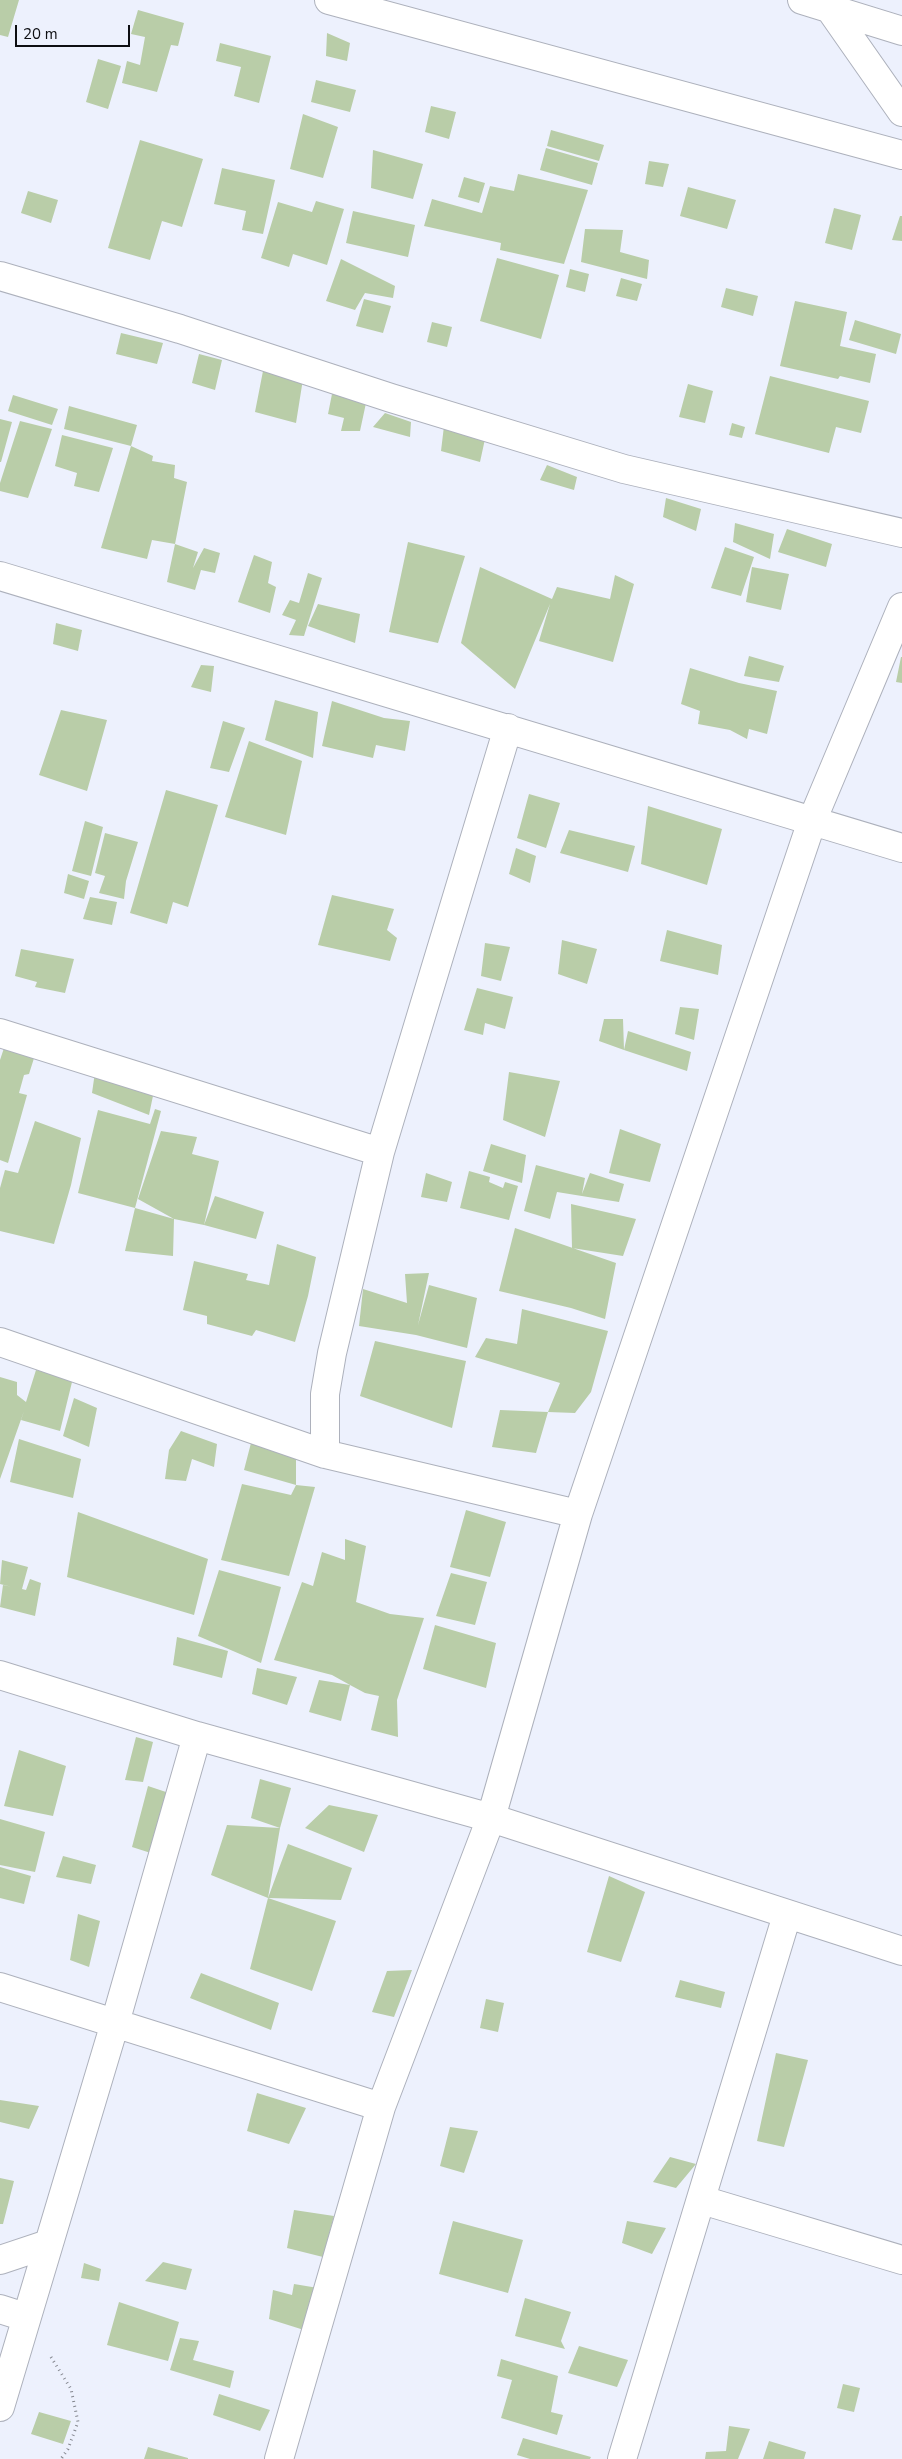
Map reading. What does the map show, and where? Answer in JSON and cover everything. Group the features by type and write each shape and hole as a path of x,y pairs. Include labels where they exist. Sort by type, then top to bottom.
{"street":[{"path":"329,0 902,155"},
{"path":"802,0 902,32"},
{"path":"830,9 902,112"},
{"path":"0,276 180,330 624,469 902,533"},
{"path":"0,576 902,848"},
{"path":"278,2459 381,2107 491,1818 578,1514 812,821 902,607"},
{"path":"325,1454 326,1394 332,1353 380,1152 508,728"},
{"path":"0,1033 380,1152"},
{"path":"0,1342 325,1454 578,1514"},
{"path":"0,1675 197,1736 491,1818 902,1951"},
{"path":"0,2407 25,2317 115,2022 197,1736"},
{"path":"622,2459 787,1915"},
{"path":"0,1987 381,2107"},
{"path":"702,2200 902,2260"},
{"path":"0,2260 48,2244"},
{"path":"0,2309 25,2317"}],"path":[{"path":"25,2317 70,2389 78,2422 68,2449 61,2459"}],"building":[{"path":"0,0 19,0 8,37 0,35"},
{"path":"138,10 184,23 178,46 171,45 157,92 122,83 127,61 140,65 145,37 131,34"},
{"path":"327,33 350,43 347,61 326,56"},
{"path":"220,43 271,56 259,103 234,96 241,67 216,61"},
{"path":"98,59 121,66 108,109 86,102"},
{"path":"316,80 356,90 350,112 311,102"},
{"path":"431,106 456,112 449,139 425,132"},
{"path":"303,114 338,127 323,178 290,169"},
{"path":"551,130 604,145 599,161 547,146"},
{"path":"140,140 203,159 182,227 162,221 150,260 108,248"},
{"path":"546,148 598,163 592,185 540,170"},
{"path":"373,150 423,164 413,199 371,188"},
{"path":"649,161 669,164 663,187 645,184"},
{"path":"222,168 275,180 263,234 242,230 246,211 214,204"},
{"path":"518,174 588,190 564,264 500,250 501,243 424,226 432,199 482,213 490,186 514,191"},
{"path":"464,177 485,183 479,203 458,197"},
{"path":"688,187 736,200 727,229 680,216"},
{"path":"28,191 58,200 51,223 21,213"},
{"path":"316,201 344,209 327,265 293,254 289,267 261,258 278,202 312,212"},
{"path":"834,208 861,215 852,250 825,243"},
{"path":"353,211 415,225 408,257 346,243"},
{"path":"900,216 902,216 902,241 892,240"},
{"path":"585,229 623,230 620,252 649,260 647,279 581,262"},
{"path":"497,258 559,275 541,339 480,321"},
{"path":"341,259 395,286 393,298 365,293 355,310 326,301"},
{"path":"570,269 589,274 585,292 566,287"},
{"path":"621,278 642,284 637,301 616,296"},
{"path":"726,288 758,296 753,316 721,307"},
{"path":"364,299 391,306 383,333 356,326"},
{"path":"795,301 847,312 840,346 876,354 870,383 840,376 838,379 780,366"},
{"path":"855,320 901,334 896,354 849,340"},
{"path":"432,322 452,327 447,347 427,342"},
{"path":"121,333 163,343 157,364 116,354"},
{"path":"199,354 222,360 215,390 192,383"},
{"path":"263,371 303,379 296,423 255,412"},
{"path":"770,376 869,401 861,433 836,427 829,453 755,434"},
{"path":"688,384 713,391 705,423 679,417"},
{"path":"332,394 366,403 360,431 341,431 344,418 328,414"},
{"path":"13,395 58,409 52,425 8,411"},
{"path":"69,406 137,425 131,446 64,429"},
{"path":"385,413 411,422 410,437 373,427"},
{"path":"0,419 12,422 1,462 0,462"},
{"path":"20,421 52,429 28,498 0,491 0,483"},
{"path":"732,423 745,427 742,438 729,435"},
{"path":"444,426 485,439 480,462 441,451"},
{"path":"62,435 113,448 99,492 74,486 77,473 55,466"},
{"path":"131,446 153,456 152,461 175,465 174,478 187,482 175,544 152,540 147,559 101,548"},
{"path":"547,465 577,477 574,490 540,480"},
{"path":"666,498 701,509 696,531 663,517"},
{"path":"735,523 774,534 770,559 733,542"},
{"path":"787,529 832,544 826,567 778,552"},
{"path":"408,542 465,556 438,643 389,632"},
{"path":"175,544 198,552 193,568 204,548 220,553 215,573 201,570 195,590 167,582"},
{"path":"725,547 754,557 741,596 711,588"},
{"path":"254,555 272,562 268,583 276,587 270,613 238,602"},
{"path":"480,567 552,599 557,587 610,599 615,575 634,584 613,662 539,641 550,604 515,689 461,643"},
{"path":"752,567 789,574 781,610 746,602"},
{"path":"308,573 322,578 304,636 289,635 296,620 282,615 290,600 299,603"},
{"path":"318,604 360,614 355,643 308,626"},
{"path":"56,623 82,630 78,651 53,644"},
{"path":"749,656 784,666 779,682 744,676"},
{"path":"902,657 902,683 896,682"},
{"path":"201,665 214,666 211,692 191,687"},
{"path":"690,668 739,683 777,691 767,734 749,729 747,739 730,730 698,724 700,711 681,704"},
{"path":"275,700 318,712 313,758 265,740"},
{"path":"332,701 384,718 410,721 405,751 376,745 373,758 322,746"},
{"path":"61,710 107,720 87,791 39,775"},
{"path":"223,721 245,728 229,772 210,768"},
{"path":"249,741 302,761 286,835 225,817"},
{"path":"166,790 218,805 188,907 173,902 167,924 130,913"},
{"path":"529,794 560,803 546,848 517,838"},
{"path":"648,806 722,829 707,885 641,864"},
{"path":"85,821 103,827 91,876 72,871"},
{"path":"569,830 635,846 628,872 560,853"},
{"path":"105,833 138,842 126,881 124,899 99,893 105,876 95,873"},
{"path":"516,848 536,856 530,883 509,874"},
{"path":"68,874 89,881 84,899 64,893"},
{"path":"332,895 394,909 387,930 397,938 390,961 318,945"},
{"path":"90,897 117,902 112,925 83,919"},
{"path":"667,930 722,945 718,975 660,961"},
{"path":"562,940 597,949 587,984 558,974"},
{"path":"485,943 510,947 501,981 481,976"},
{"path":"21,949 74,959 65,993 35,987 37,982 15,976"},
{"path":"477,988 513,997 505,1029 485,1023 483,1035 464,1030"},
{"path":"680,1007 699,1009 694,1040 675,1034"},
{"path":"604,1019 623,1019 624,1050 599,1041"},
{"path":"628,1031 691,1052 687,1071 624,1050"},
{"path":"4,1048 35,1055 29,1074 24,1075 19,1093 27,1095 8,1163 0,1160 0,1060"},
{"path":"95,1072 154,1091 149,1115 92,1093"},
{"path":"509,1072 560,1081 545,1137 503,1120"},
{"path":"155,1109 161,1111 135,1208 78,1193 98,1110 150,1124"},
{"path":"35,1121 81,1138 71,1185 54,1244 0,1231 0,1188 5,1170 18,1173"},
{"path":"620,1129 661,1144 650,1182 609,1173"},
{"path":"161,1131 197,1137 192,1154 219,1161 204,1225 174,1219 138,1199"},
{"path":"491,1144 526,1155 522,1183 483,1171"},
{"path":"536,1165 585,1178 582,1194 590,1173 624,1184 619,1202 557,1192 550,1219 524,1211"},
{"path":"469,1171 490,1177 489,1182 503,1188 505,1182 518,1186 509,1220 460,1208"},
{"path":"426,1173 452,1182 447,1202 421,1197"},
{"path":"215,1196 264,1212 256,1239 204,1225"},
{"path":"571,1204 636,1219 623,1256 572,1248"},
{"path":"135,1208 174,1219 173,1256 125,1251"},
{"path":"515,1228 616,1263 605,1319 571,1308 499,1291"},
{"path":"277,1244 316,1257 308,1296 295,1342 256,1330 252,1336 207,1324 207,1316 183,1310 194,1261 248,1274 246,1280 269,1285"},
{"path":"429,1273 418,1325 429,1285 477,1298 467,1348 416,1335 359,1326 363,1289 407,1303 405,1274"},
{"path":"522,1309 608,1331 591,1392 575,1413 548,1412 560,1383 475,1357 486,1338 517,1344"},
{"path":"375,1341 466,1361 452,1428 360,1396"},
{"path":"36,1370 73,1378 60,1431 21,1420 24,1411 0,1479 0,1377 17,1382 17,1395 26,1402"},
{"path":"74,1398 97,1408 89,1447 63,1436"},
{"path":"500,1410 548,1412 536,1453 492,1447"},
{"path":"181,1431 217,1444 214,1467 192,1459 186,1481 165,1479 169,1450"},
{"path":"19,1439 81,1459 73,1498 10,1482"},
{"path":"251,1443 296,1457 296,1485 244,1470"},
{"path":"242,1484 291,1495 296,1485 315,1487 289,1576 221,1560"},
{"path":"466,1510 506,1522 490,1577 450,1567"},
{"path":"78,1512 208,1559 194,1615 67,1577"},
{"path":"345,1539 366,1546 356,1602 390,1614 424,1618 397,1700 398,1737 371,1730 379,1696 365,1693 332,1675 274,1660 302,1582 313,1586 322,1552 345,1560"},
{"path":"2,1560 28,1567 22,1589 26,1590 30,1579 41,1583 35,1616 0,1607 3,1585 12,1587 0,1584"},
{"path":"219,1570 281,1587 261,1663 198,1636"},
{"path":"451,1573 487,1582 475,1625 436,1616"},
{"path":"435,1625 496,1643 486,1688 423,1669"},
{"path":"177,1637 228,1651 222,1678 173,1665"},
{"path":"257,1668 297,1677 287,1705 252,1694"},
{"path":"319,1680 350,1685 341,1721 309,1712"},
{"path":"136,1737 153,1742 143,1782 125,1780"},
{"path":"19,1750 66,1766 53,1816 4,1806"},
{"path":"260,1779 291,1788 280,1828 251,1818"},
{"path":"148,1786 175,1795 157,1855 132,1847"},
{"path":"329,1805 378,1815 364,1852 305,1828"},
{"path":"0,1819 45,1832 35,1872 0,1865"},
{"path":"227,1825 280,1828 268,1898 211,1875"},
{"path":"288,1844 352,1868 341,1900 268,1898"},
{"path":"63,1856 96,1865 91,1884 56,1877"},
{"path":"0,1867 31,1876 24,1904 0,1898"},
{"path":"609,1876 645,1892 621,1962 587,1952"},
{"path":"268,1898 336,1921 312,1991 250,1969"},
{"path":"78,1914 100,1921 89,1967 70,1960"},
{"path":"412,1970 394,2017 372,2012 387,1971"},
{"path":"201,1973 279,2003 271,2030 190,1998"},
{"path":"680,1980 725,1992 721,2008 675,1997"},
{"path":"486,1999 504,2003 498,2032 480,2028"},
{"path":"776,2053 808,2060 784,2147 757,2141"},
{"path":"257,2093 306,2108 289,2144 247,2131"},
{"path":"0,2100 39,2106 29,2129 0,2122"},
{"path":"450,2127 478,2131 464,2173 440,2166"},
{"path":"670,2157 696,2164 676,2188 653,2182"},
{"path":"0,2178 14,2181 3,2224 0,2224"},
{"path":"294,2210 334,2216 323,2257 287,2248"},
{"path":"453,2221 523,2240 508,2293 439,2274"},
{"path":"627,2221 666,2228 652,2254 622,2243"},
{"path":"163,2262 192,2269 186,2290 145,2281"},
{"path":"84,2263 101,2269 99,2281 81,2278"},
{"path":"294,2284 318,2288 304,2330 269,2319 273,2290 292,2295"},
{"path":"525,2298 571,2312 561,2341 565,2349 515,2336"},
{"path":"119,2302 179,2322 168,2361 107,2345"},
{"path":"180,2338 199,2341 193,2360 234,2371 230,2388 170,2370"},
{"path":"579,2346 628,2360 617,2387 568,2373"},
{"path":"501,2359 558,2376 551,2412 563,2415 557,2435 501,2418 512,2380 497,2376"},
{"path":"843,2384 860,2388 854,2412 837,2408"},
{"path":"219,2394 270,2410 260,2431 213,2415"},
{"path":"39,2412 71,2421 63,2444 31,2434"},
{"path":"729,2426 750,2429 738,2459 705,2459 706,2452 726,2451"},
{"path":"523,2438 591,2457 590,2459 530,2459 517,2455"},
{"path":"769,2441 806,2452 804,2459 763,2459"},
{"path":"148,2447 188,2458 188,2459 144,2459"}]}
